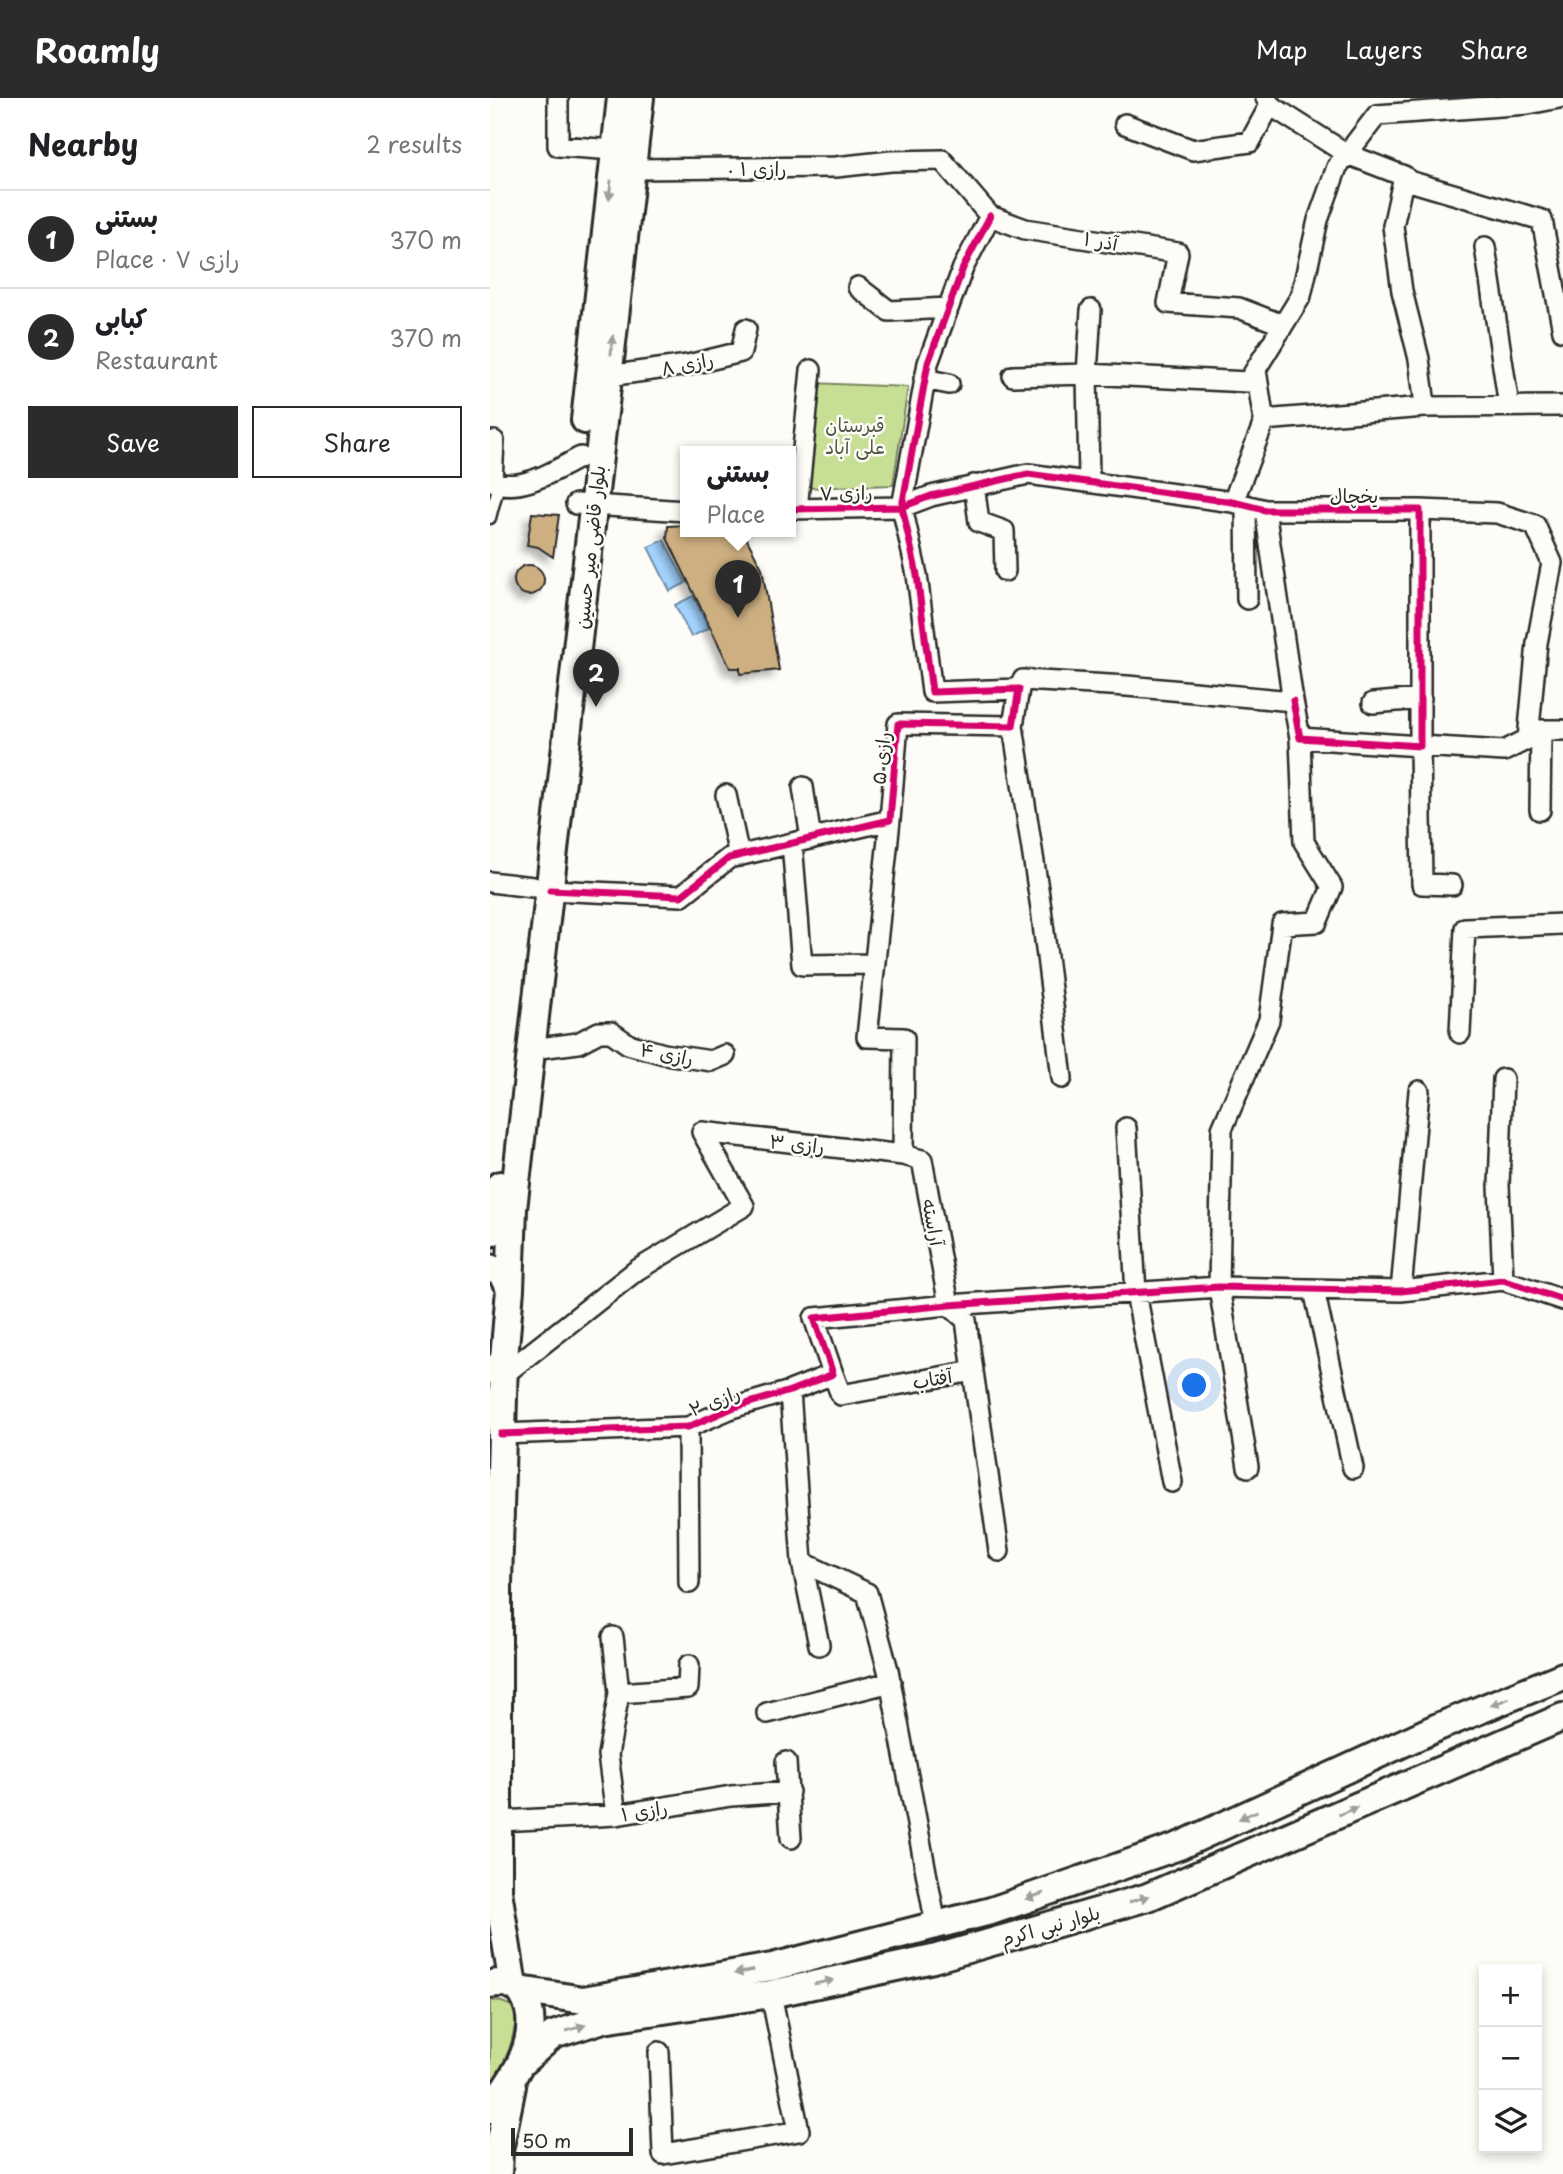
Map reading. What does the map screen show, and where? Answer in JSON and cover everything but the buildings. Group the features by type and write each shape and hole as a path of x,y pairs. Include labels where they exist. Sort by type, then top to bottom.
{"main road":[{"name":"بلوار قاضی میر حسین","path":"490,1233 541,889 585,505 608,376 623,160 621,98"},
{"name":"بلوار قاضی میر حسین","path":"585,505 581,457 623,160 640,98"},
{"name":"بلوار قاضی میر حسین","path":"499,1369 510,1289 513,1209 532,1049 541,889"},
{"path":"490,1268 501,1273 510,1289"},
{"path":"498,2174 499,2151 518,2068 529,2039 531,2008 508,1986 498,1891 501,1434 499,1369"},
{"name":"بلوار نبی اکرم","path":"508,1986 583,2000 772,1967 991,1911 1179,1846 1438,1727 1563,1676"},
{"name":"بلوار نبی اکرم","path":"518,2068 553,2035 603,2020 771,1994 933,1959 1148,1897 1563,1717"},
{"path":"1438,1727 1453,1764"},
{"path":"490,2109 518,2068"}],"street":[{"name":"رازی ۱ ۰","path":"558,98 558,146 623,160 836,167 883,162"},
{"path":"1013,376 1087,374 1248,382 1301,296 1308,275 1318,220 1337,167 1377,115 1528,104 1559,98"},
{"path":"1125,124 1193,150 1250,142 1268,102 1347,154 1404,176 1409,181 1466,200 1542,220 1563,331"},
{"name":"آذر ۱","path":"883,162 942,160 990,216 1025,229 1178,253 1168,303 1239,308 1283,325"},
{"path":"1404,176 1392,226 1402,291 1419,359 1424,397"},
{"path":"990,216 963,268 924,379 902,507 917,575 932,692 1019,689"},
{"path":"1485,247 1509,406"},
{"path":"858,287 889,311 948,308"},
{"path":"1089,480 1087,374 1091,310"},
{"name":"رازی ۸","path":"608,376 688,365 741,352 746,329"},
{"path":"796,493 811,370"},
{"path":"1247,599 1239,503 1263,420 1256,370"},
{"path":"924,379 950,384"},
{"path":"1263,420 1425,407 1563,406"},
{"path":"490,442 494,442 494,482 526,482 581,457"},
{"name":"یخچال","path":"902,507 931,495 1028,474 1089,480 1239,503 1265,510 1497,513 1535,525 1558,563 1537,643 1535,730 1540,810"},
{"path":"974,485 978,522 1004,531 1004,571"},
{"path":"585,505 680,511"},
{"name":"رازی ۷","path":"796,509 902,507"},
{"path":"1248,1467 1219,1287 1222,1129 1269,1020 1282,924 1317,922 1332,887 1304,842 1300,738 1265,510"},
{"path":"1420,510 1422,884 1452,885"},
{"path":"1062,1078 1041,908 1013,726 1023,680 1127,685 1293,701"},
{"path":"1373,703 1421,699"},
{"name":"رازی ۵","path":"890,820 898,724 1013,726"},
{"path":"1300,738 1504,751 1528,739 1535,730 1563,730"},
{"path":"803,787 802,965 875,964"},
{"path":"726,795 739,856"},
{"path":"490,882 541,889 681,896 729,858 890,820 867,1037 904,1038 902,1155"},
{"path":"1460,1033 1465,928 1563,923"},
{"name":"رازی ۴","path":"532,1049 578,1043 599,1032 611,1032 628,1044 664,1054 711,1061 725,1055"},
{"path":"1503,1079 1499,1185 1503,1280"},
{"path":"1401,1291 1419,1091"},
{"path":"1126,1128 1136,1293 1172,1482"},
{"name":"رازی ۳","path":"499,1369 637,1270 744,1206 702,1132 902,1155"},
{"name":"آراسته","path":"902,1155 922,1160 949,1305"},
{"path":"833,1374 814,1318 949,1305 1219,1287 1401,1291 1503,1280 1563,1300"},
{"path":"1314,1290 1353,1468"},
{"name":"آفتاب","path":"833,1374 841,1395 974,1371 966,1320 949,1305"},
{"path":"974,1371 999,1551"},
{"name":"رازی ۲","path":"501,1434 688,1427 732,1408 790,1391 833,1374"},
{"path":"790,1391 802,1562 819,1645"},
{"path":"688,1427 689,1583"},
{"path":"802,1562 867,1593 891,1682 936,1925"},
{"path":"613,1637 619,1693 608,1755 617,1815"},
{"path":"619,1693 688,1688 688,1665"},
{"path":"767,1713 891,1682"},
{"path":"786,1762 791,1838"},
{"name":"رازی ۱","path":"498,1821 617,1815 731,1796 789,1792"},
{"path":"659,2052 663,2154 799,2131 771,1994"}],"lane":[{"path":"490,518 494,482"}],"green space":[{"name":"قبرستان علی آباد","path":"812,383 908,387 893,485 806,488"},
{"path":"497,2000 517,2008 509,2049 490,2087 490,2002"}],"water":[{"path":"664,540 686,583 670,591 648,547"},
{"path":"693,596 709,628 691,637 675,605"}],"cycle path":[{"path":"550,890 681,896 729,858 890,820 898,724 1013,726 1019,689 932,692 917,575 902,507 928,363 963,268 990,216"},
{"path":"796,509 902,507 931,496 1028,474 1233,502 1265,510 1420,510 1420,746 1300,738 1293,701"},
{"path":"501,1434 688,1427 732,1408 790,1391 833,1374 814,1318 949,1305 1219,1287 1401,1291 1503,1280 1563,1300"}],"place":[{"name":"بستنی","path":"738,618"},
{"name":"کبابی","path":"596,707"}]}
